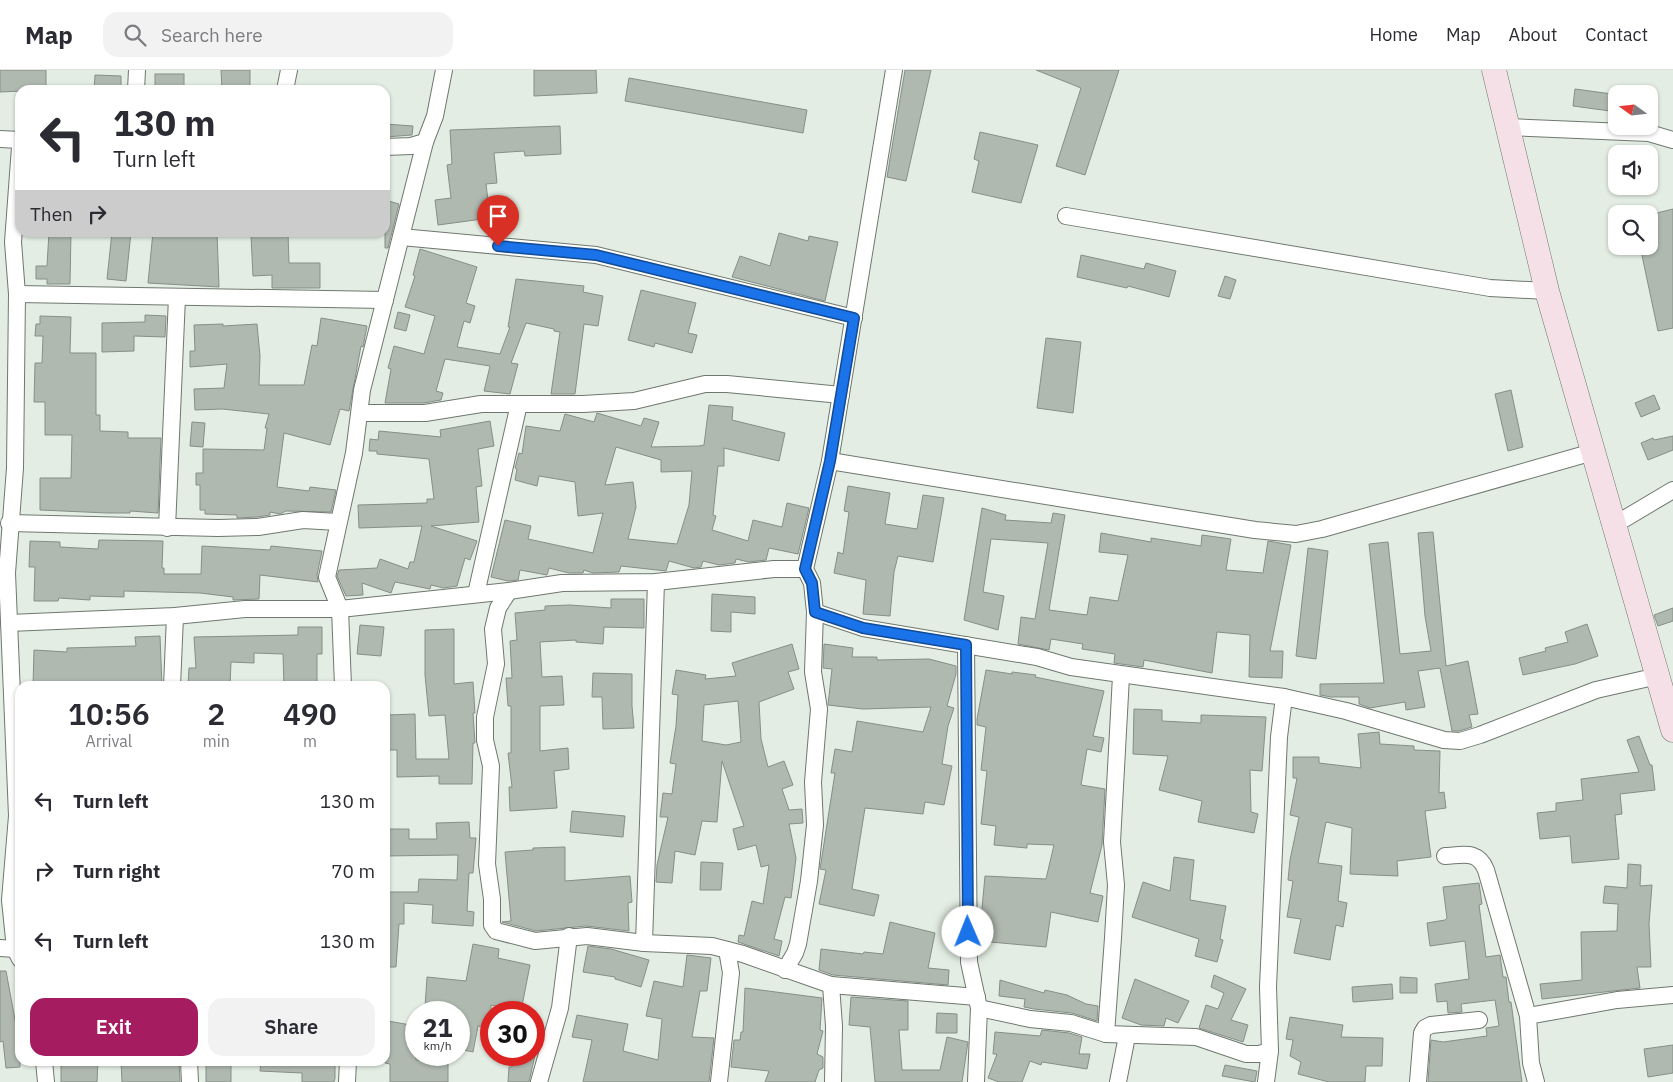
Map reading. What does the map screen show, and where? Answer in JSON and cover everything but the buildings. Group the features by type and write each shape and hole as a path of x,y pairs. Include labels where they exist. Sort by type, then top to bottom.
{"main road":[{"path":"1494,70 1547,291 1673,730"}],"street":[{"path":"136,85 137,70"},
{"path":"286,85 289,70"},
{"path":"343,681 340,609 327,577 360,413 362,390 425,142 435,116 444,70"},
{"path":"785,970 795,954 798,944 809,881 815,825 813,782 819,709 813,672 815,612 812,583 805,569 830,461 894,70"},
{"path":"1507,127 1649,134 1673,140"},
{"path":"0,139 15,140"},
{"path":"390,147 411,146 425,142"},
{"path":"1066,216 1490,288 1547,291"},
{"path":"15,226 17,294 15,468 9,523 7,573 15,726"},
{"path":"401,237 596,255 854,318"},
{"path":"17,294 385,300"},
{"path":"167,528 177,297"},
{"path":"360,413 425,413 480,404 634,401 712,384 841,395"},
{"path":"476,594 519,404"},
{"path":"830,461 1255,530 1296,534 1322,529 1593,452"},
{"path":"1614,525 1673,490"},
{"path":"9,523 167,528 258,527 304,520 338,522"},
{"path":"9,623 175,616 245,609 340,609 510,591 562,583 656,582 730,572 805,569"},
{"path":"644,942 656,582"},
{"path":"510,591 498,608 493,629 496,664 485,717 485,740 491,766 487,864 492,898 492,925 500,933 535,941 569,936 587,936 712,946 831,985 978,1002 1020,1018 1071,1023 1106,1034 1196,1037 1246,1054 1260,1054 1270,1051"},
{"path":"815,612 863,628 1037,657 1071,667 1121,676 1284,697 1346,711 1444,740 1460,740 1596,690 1658,676"},
{"path":"172,681 175,616"},
{"path":"966,645 969,962 978,1002 976,1082"},
{"path":"1106,1034 1116,885 1112,842 1121,676"},
{"path":"1266,1082 1270,1051 1268,987 1279,737 1284,697"},
{"path":"12,952 10,900 15,840"},
{"path":"1445,856 1477,856 1482,861 1528,1016 1531,1063 1536,1082"},
{"path":"539,1082 560,1008 569,936"},
{"path":"719,1082 730,973 735,952"},
{"path":"831,985 834,1026 833,1082"},
{"path":"1528,1016 1617,1000 1673,995"},
{"path":"1418,1082 1422,1033 1425,1028 1431,1025 1479,1020"},
{"path":"1118,1082 1127,1036"},
{"path":"44,1066 46,1082"},
{"path":"189,1066 190,1082"},
{"path":"348,1066 348,1082"}],"route":[{"path":"498,246 596,255 854,318 830,461 805,569 812,583 815,612 863,628 966,645 968,932"}]}
